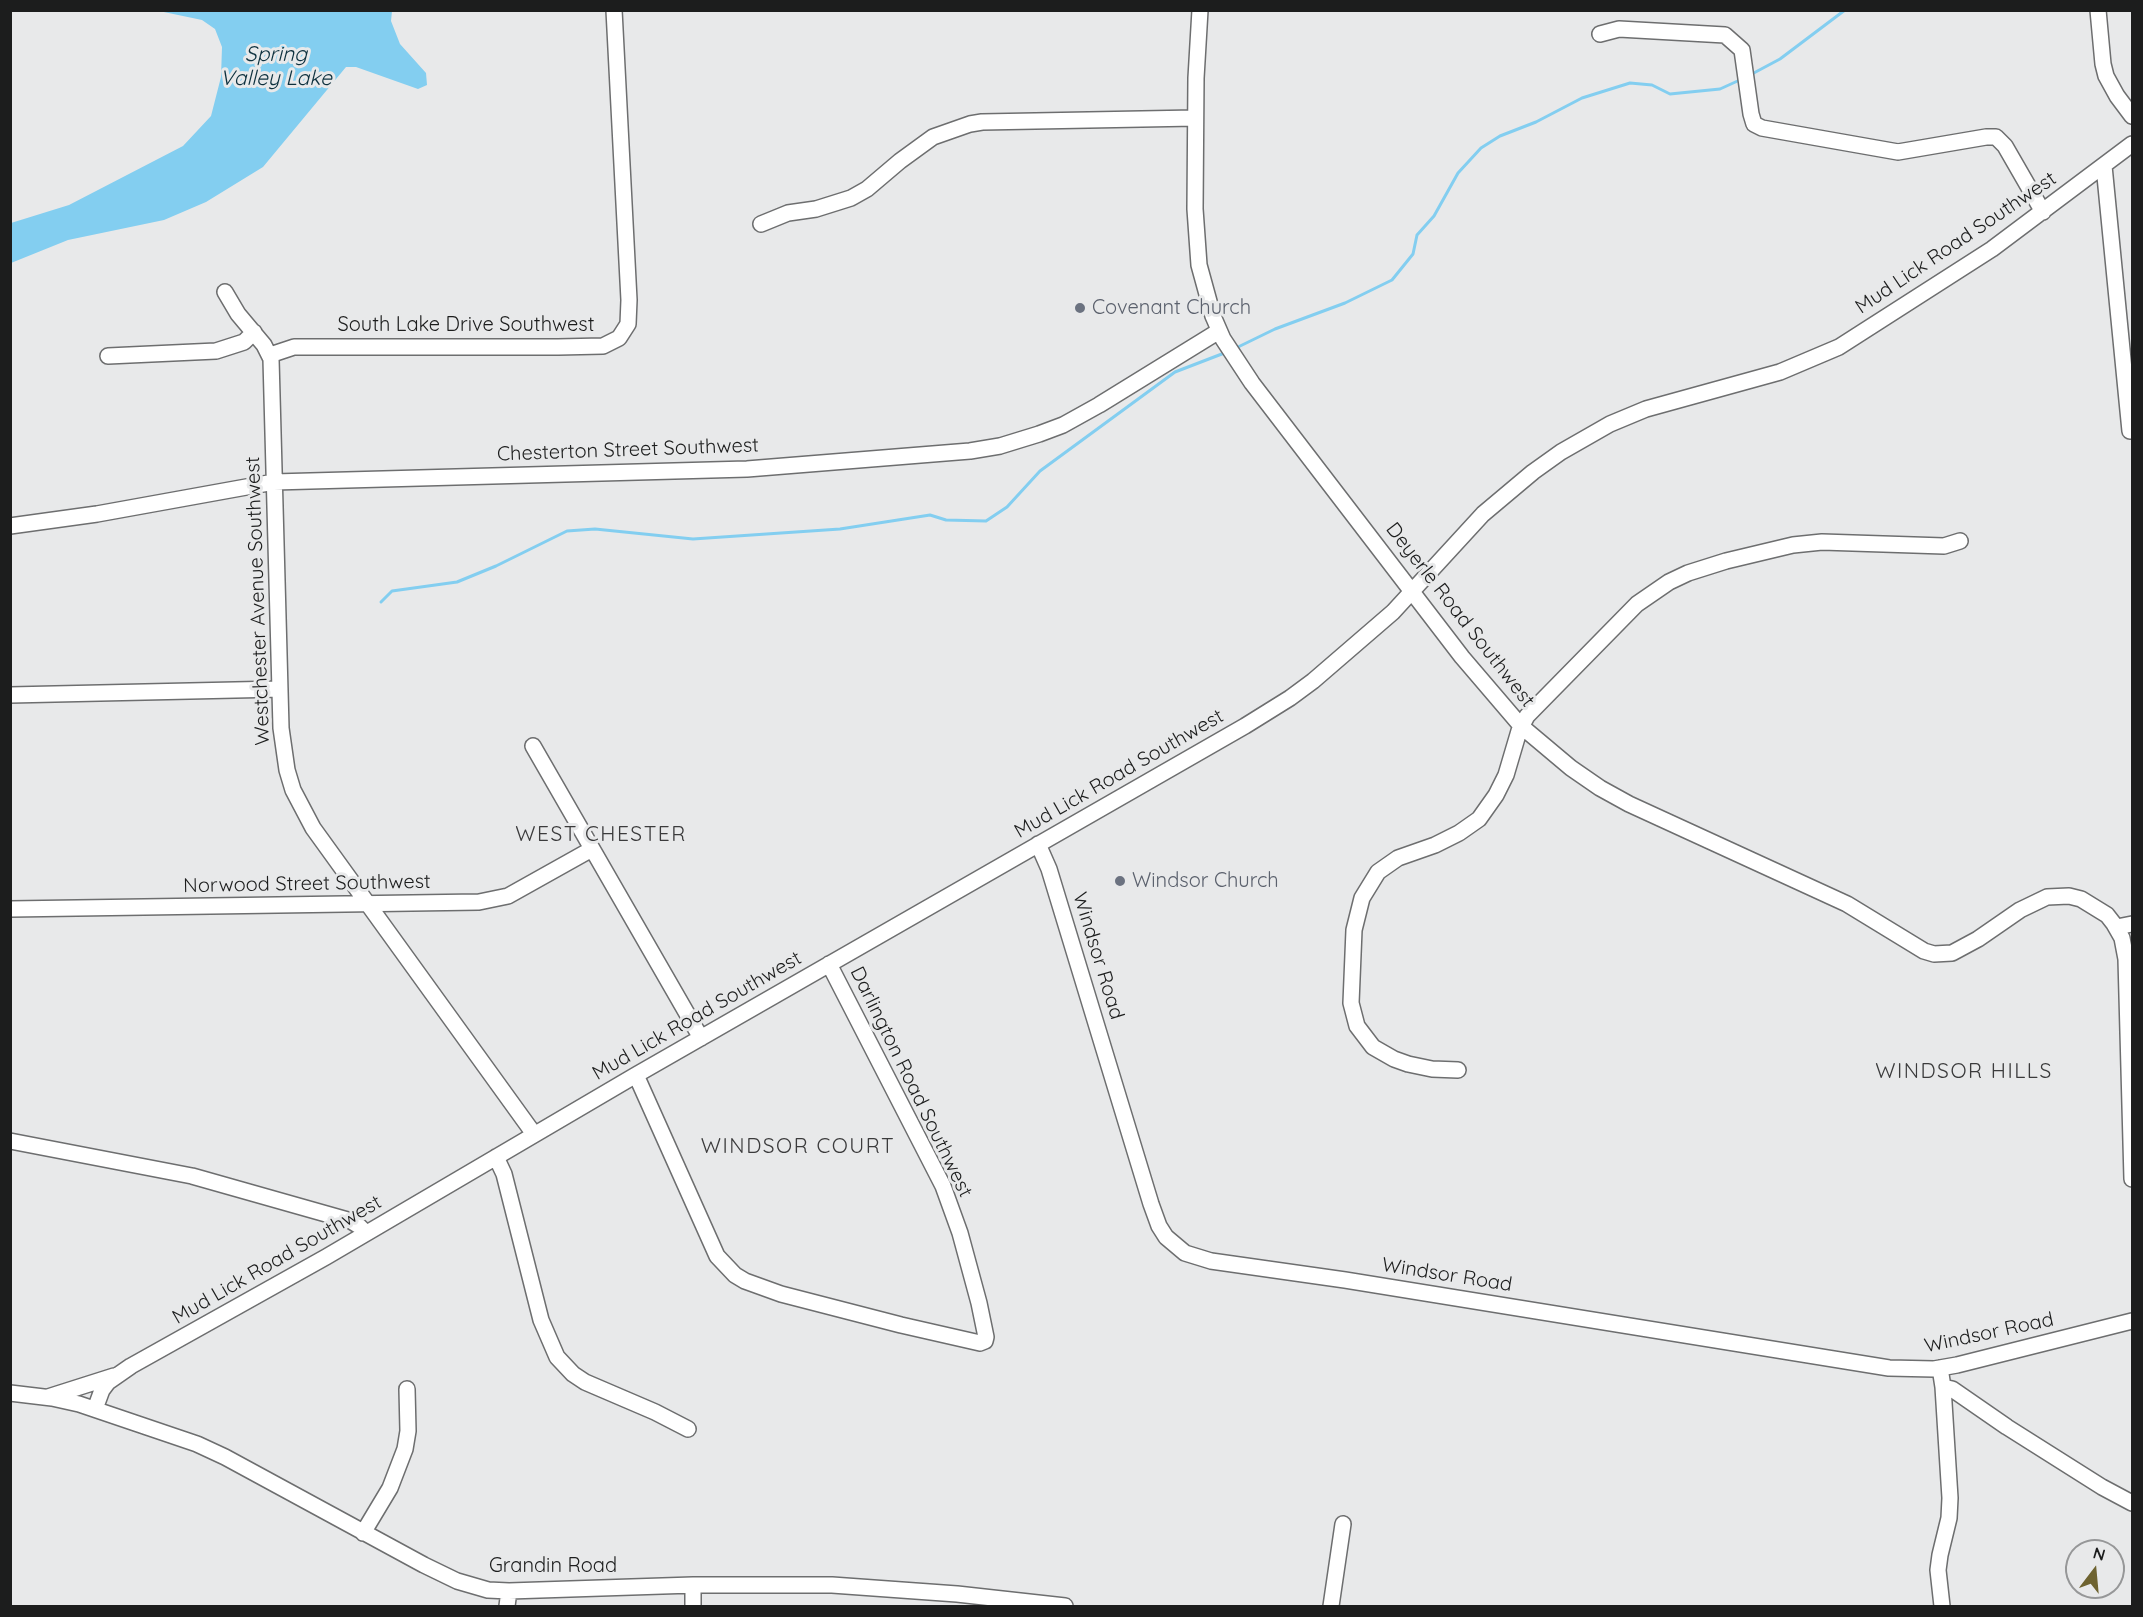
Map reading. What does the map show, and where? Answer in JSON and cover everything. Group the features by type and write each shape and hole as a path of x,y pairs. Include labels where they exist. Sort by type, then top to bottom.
{"street":[{"name":"South Lake Drive Southwest","path":"270,355 294,347 603,346 619,338 628,324 629,300 614,10"},
{"name":"Deyerle Road Southwest","path":"1200,10 1195,118 1197,245 1203,284 1225,342 1252,382 1462,657 1521,726 1571,768 1629,804 1847,904 1924,951 1934,954 1952,952 1978,939 2020,910 2047,897 2069,896 2081,899 2096,906 2117,927"},
{"path":"2098,10 2106,76 2116,96 2133,116"},
{"path":"1600,34 1619,29 1725,35 1742,50 1750,114 1754,124 1762,128 1898,152 1996,137 2005,146 2043,212"},
{"path":"761,224 788,213 816,209 851,198 867,189 933,137 970,124 1195,118"},
{"name":"Mud Lick Road Southwest","path":"94,1409 102,1390 117,1375 1290,698 1363,639 1412,591 1483,514 1561,452 1610,424 1646,410 1780,372 1839,347 1957,273 2133,144"},
{"path":"2104,166 2130,432"},
{"path":"225,292 238,314 270,355"},
{"path":"108,356 216,351 244,342 254,332"},
{"name":"Chesterton Street Southwest","path":"10,526 97,514 274,482 747,469 970,451 1000,446 1063,425 1225,342"},
{"name":"Westchester Avenue Southwest","path":"270,355 282,740 287,770 313,828 534,1134"},
{"path":"1458,1070 1408,1064 1383,1053 1364,1038 1357,1026 1351,1004 1356,919 1368,884 1384,866 1459,833 1485,812 1506,775 1521,726 1531,712 1637,604 1654,591 1688,573 1726,561 1793,545 1822,542 1944,546 1960,541"},
{"path":"10,695 280,689"},
{"path":"533,746 701,1038"},
{"name":"Windsor Road","path":"1038,844 1049,869 1151,1204 1159,1226 1166,1237 1185,1253 1210,1261 1346,1280 1888,1368 1940,1368 2133,1321"},
{"name":"Norwood Street Southwest","path":"10,909 470,903 496,900 535,882 592,849"},
{"path":"2133,924 2117,927 2122,938 2126,959 2133,1179"},
{"name":"Darlington Road Southwest","path":"636,1075 717,1256 735,1275 766,1289 813,1302 980,1343 985,1341 987,1337 974,1282 943,1186 829,964"},
{"path":"10,1141 192,1176 351,1221 366,1233"},
{"path":"496,1157 504,1174 541,1320 557,1357 585,1383 655,1412 688,1429"},
{"path":"1940,1368 1950,1498 1949,1518 1938,1570 1942,1606"},
{"path":"47,1397 117,1375"},
{"path":"1943,1387 1952,1389 2102,1487 2133,1503"},
{"path":"363,1533 390,1488 405,1449 408,1419 407,1389"},
{"name":"Grandin Road","path":"10,1393 47,1397 94,1409 197,1444 457,1581 488,1590 508,1599 693,1585 768,1584 855,1587 988,1597 1065,1606"},
{"path":"1331,1606 1343,1524"},
{"path":"693,1585 693,1606"}],"water":[{"name":"Spring Valley Lake","path":"159,11 392,11 391,21 400,44 426,73 427,85 418,89 356,67 346,67 263,167 206,202 164,220 68,240 11,263 11,223 69,205 183,146 211,116 221,77 222,47 215,29 202,20"}],"waterway":[{"path":"1750,75 1780,59 1845,10"},
{"path":"1236,348 1275,329 1345,303 1392,280 1413,254 1417,235 1434,216 1458,173 1481,148 1500,136 1536,122 1582,98 1630,83 1652,85 1670,94 1720,89 1742,79"},
{"path":"381,602 392,591 457,582 496,566 567,531 595,529 693,539 840,529 930,515 946,520 986,521 1007,507 1040,471 1175,372 1227,352"}],"place":[{"name":"Covenant Church","path":"1080,308"},
{"name":"Windsor Church","path":"1120,881"}],"district":[{"name":"WEST CHESTER","path":"601,835"},
{"name":"WINDSOR HILLS","path":"1964,1072"},
{"name":"WINDSOR COURT","path":"798,1147"}]}
